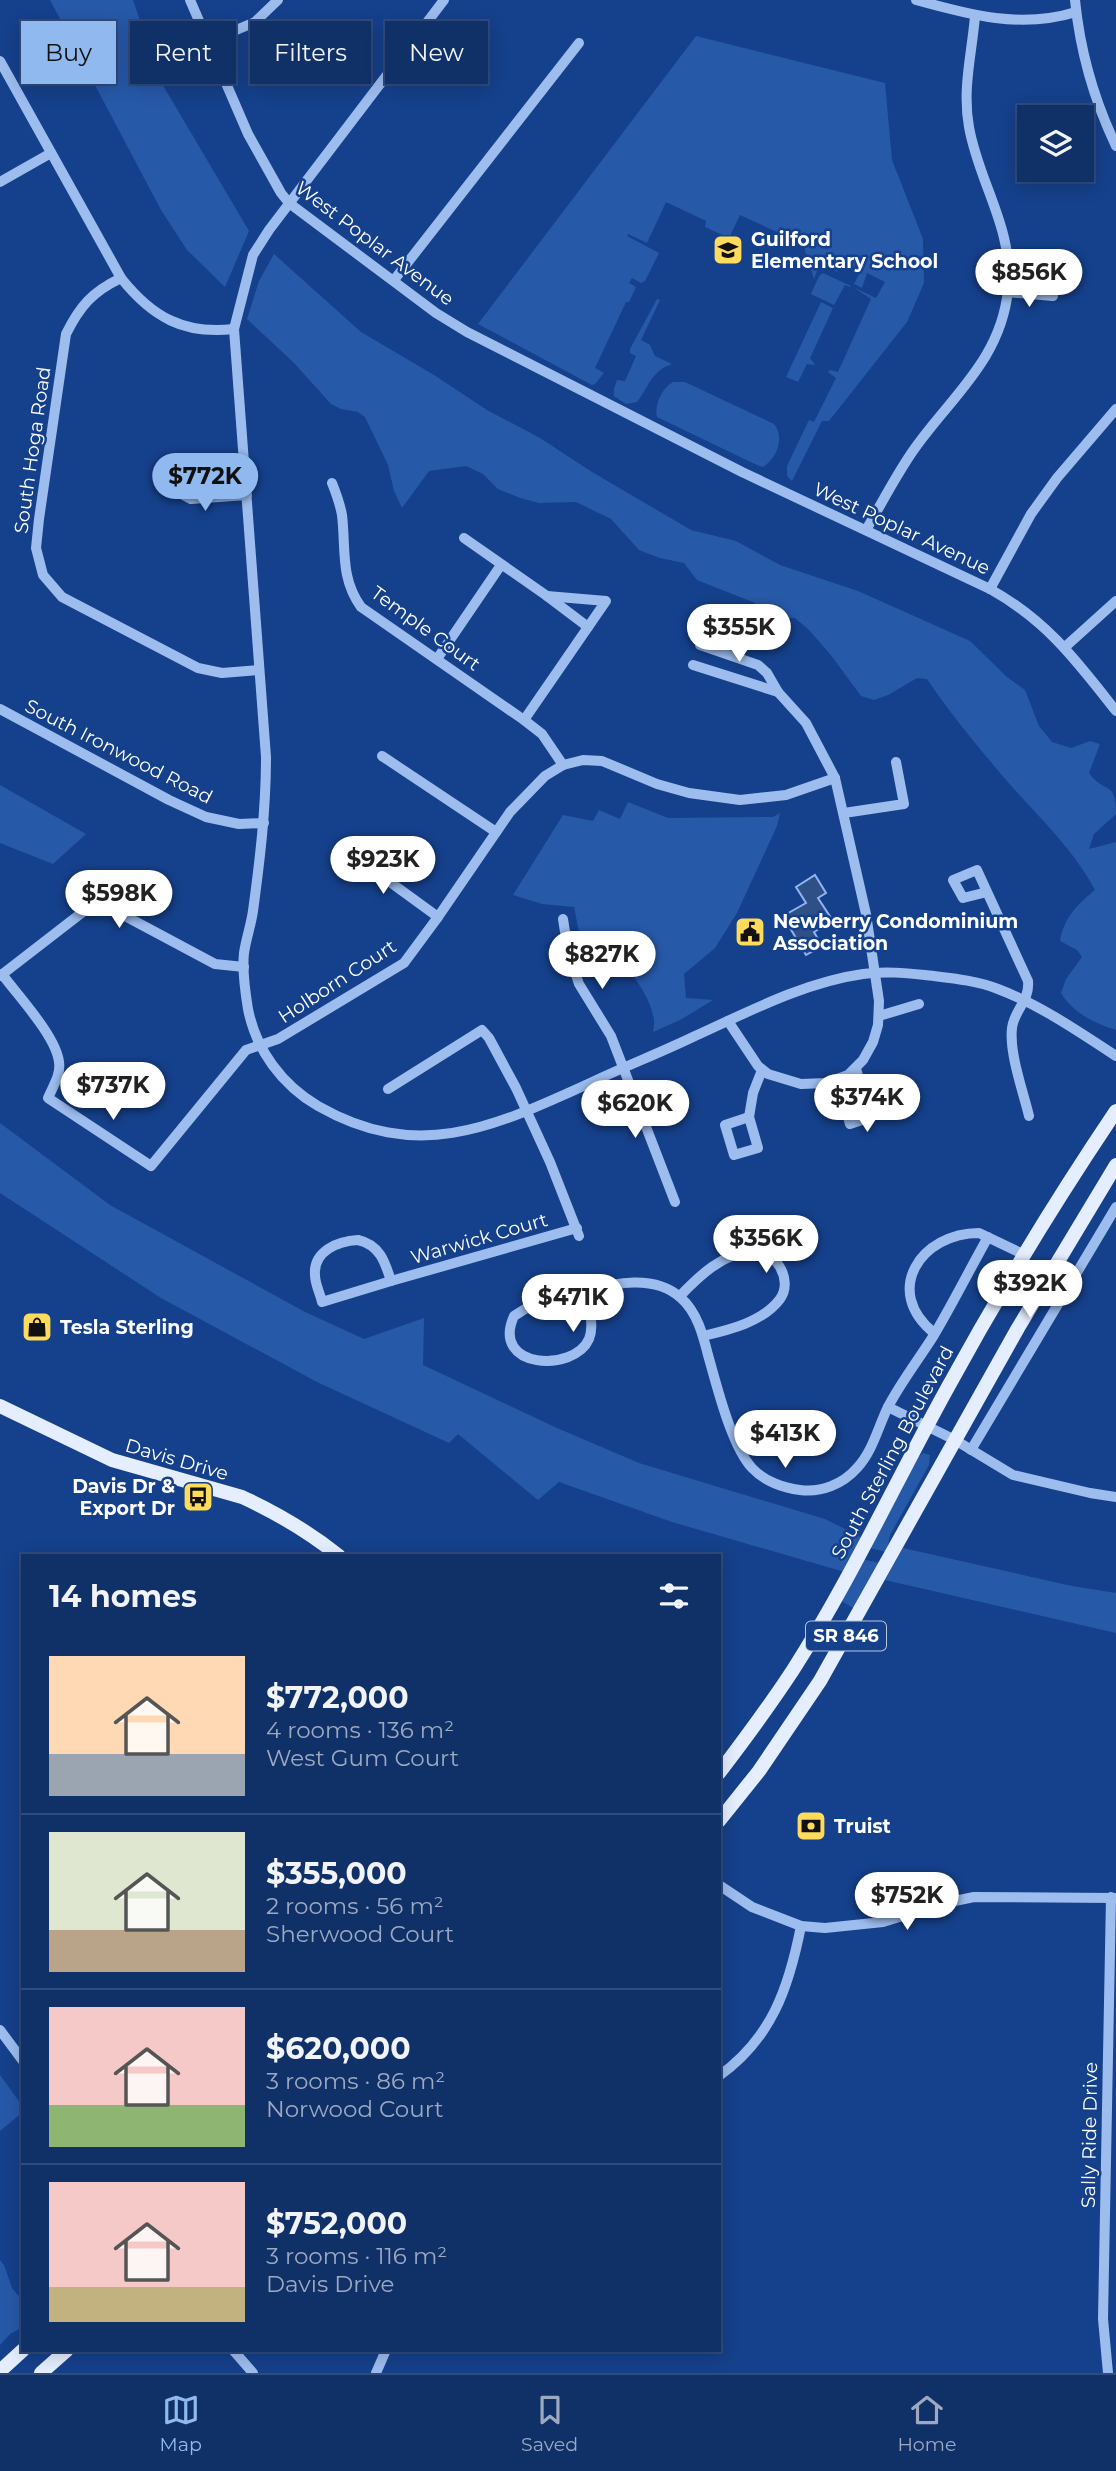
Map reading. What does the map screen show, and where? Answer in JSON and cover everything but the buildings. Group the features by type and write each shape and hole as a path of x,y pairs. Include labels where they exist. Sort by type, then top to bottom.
{"main road":[{"name":"South Sterling Boulevard","path":"721,1770 750,1732 811,1639 867,1541 926,1428 1025,1255 1116,1111"},
{"name":"SR 846","path":"721,1818 759,1771 820,1681 1018,1328 1116,1166"},
{"name":"Davis Drive","path":"0,1406 112,1460 242,1497 298,1526 336,1554"},
{"path":"0,2371 21,2352"},
{"path":"41,2373 65,2352"}],"street":[{"name":"West Poplar Avenue","path":"190,0 199,21"},
{"path":"236,30 255,22 278,0"},
{"path":"444,0 289,203 253,255 234,329 266,757 264,823 244,967 248,1012 260,1045 281,1077 312,1103 356,1124 411,1135 484,1128 527,1112 728,1021 820,984 875,973 914,974 974,982 998,989 1062,1020 1116,1056"},
{"path":"916,0 975,16 1005,20 1036,21 1075,6 1087,68 1103,120 1116,146"},
{"path":"866,530 915,448 979,369 998,329 1008,292 1004,234 993,197 976,158 968,125 966,87 975,16"},
{"path":"394,280 579,43"},
{"path":"0,61 121,278 155,312 178,325 201,331 234,329"},
{"name":"West Poplar Avenue","path":"226,84 248,134 281,194 289,203 436,313 467,332 640,421 990,589 1033,617 1065,647 1116,711"},
{"path":"0,182 51,153"},
{"name":"South Hoga Road","path":"121,278 100,288 77,311 66,334 36,548 43,575 62,597 198,668 222,673 258,670"},
{"path":"1008,292 1053,296"},
{"path":"990,589 1031,514 1057,478 1116,409"},
{"name":"Temple Court","path":"332,482 341,511 347,580 351,593 361,607 542,734 564,765"},
{"path":"172,489 191,499 247,495"},
{"path":"464,538 588,627"},
{"path":"437,659 500,565"},
{"path":"524,720 606,601 547,596"},
{"path":"1065,647 1116,601"},
{"path":"700,645 758,665 767,673 778,692 806,723 835,778 866,914 879,1016 873,1042 856,1069 837,1080 812,1085 776,1078 762,1070 728,1021"},
{"path":"693,665 778,692"},
{"name":"South Ironwood Road","path":"0,709 169,800 206,817 239,824 264,823"},
{"path":"383,756 496,832"},
{"name":"Holborn Court","path":"1,975 53,1042 60,1062 58,1076 48,1098 151,1166 246,1050 278,1039 404,962 510,812 545,776 564,765 583,760 602,761 657,784 689,793 740,800 786,795 835,778"},
{"path":"844,813 904,804 896,762"},
{"path":"346,850 438,917"},
{"path":"987,892 1028,981 1025,1002 1015,1016 1011,1030 1029,1116"},
{"path":"1,975 97,901 215,964 244,967"},
{"path":"562,919 568,951 579,984 611,1037 675,1202"},
{"path":"879,1016 919,1004"},
{"path":"388,1089 482,1030 489,1038 527,1112"},
{"path":"837,1080 850,1124 871,1117 856,1069"},
{"path":"749,1117 753,1093 762,1070"},
{"name":"Warwick Court","path":"391,1281 379,1251 367,1242 358,1240 340,1243 328,1249 318,1259 315,1268 315,1280 322,1302 578,1232 527,1112"},
{"path":"971,1450 1116,1206"},
{"path":"934,1333 920,1320 911,1299 909,1284 914,1266 931,1249 950,1239 971,1233 988,1237 1025,1255"},
{"path":"584,1291 591,1327 590,1336 584,1346 573,1353 551,1360 530,1361 517,1353 510,1332 514,1316 525,1309 584,1291 610,1284 634,1282 664,1288 680,1296 692,1312 703,1336 722,1406 752,1468 769,1480 808,1491 828,1488 847,1478 864,1461 888,1407 934,1333 988,1237"},
{"path":"680,1296 711,1267 746,1251 766,1253 782,1270 784,1292 774,1306 749,1322 703,1336"},
{"path":"888,1407 955,1440 1013,1475 1116,1497"},
{"path":"721,1886 752,1907 801,1926 847,1927 883,1922 944,1903 974,1897 1114,1897"},
{"name":"Sally Ride Drive","path":"1108,2373 1103,2319 1114,1897"},
{"path":"721,2074 750,2048 777,2008 793,1968 801,1926"},
{"path":"0,2030 21,2058"},
{"path":"235,2352 253,2373"},
{"path":"376,2373 385,2352"}],"shaded area":[{"path":"50,0 133,0 140,21 130,21 130,84 162,84 249,231 225,287 187,250 161,210 94,84 116,84 116,21 61,21"},
{"name":"Guilford Elementary School","path":"696,36 885,83 892,160 923,239 924,283 907,322 829,421 822,421 792,481 787,476 787,466 809,420 814,422 836,378 828,372 838,372 871,299 853,287 876,298 885,282 867,273 862,288 854,284 861,270 843,261 837,272 824,266 817,271 814,279 803,244 740,215 729,238 705,227 706,221 666,202 647,243 628,234 627,236 659,253 645,281 641,283 632,278 629,283 636,287 629,302 626,302 595,368 604,373 595,384 592,385 478,324"},
{"path":"274,254 361,332 487,410 540,438 691,530 736,541 780,565 858,591 970,641 1007,677 1025,690 1039,726 1052,742 1071,748 1090,741 1100,744 1089,773 1112,791 1116,814 1094,834 1089,849 1116,842 1116,1030 1085,1016 1061,993 1066,979 1082,957 1077,950 1060,941 1062,932 1073,912 1095,890 1075,859 981,750 927,679 917,678 874,700 861,696 830,654 795,618 762,617 755,603 697,580 684,563 639,550 611,519 576,502 539,503 520,498 498,489 483,474 466,466 429,471 402,508 394,491 388,465 365,417 358,412 331,404 294,363 247,319 259,281"},
{"path":"823,273 851,286 845,285 834,305 811,294"},
{"path":"657,299 660,300 641,340 650,345 655,356 672,364 655,375 637,402 626,404 614,396 614,389 617,380 625,381 636,356 630,353 630,349"},
{"path":"821,302 833,308 810,358 815,365 807,364 798,382 786,377"},
{"path":"673,382 685,382 774,424 779,435 776,453 763,467 759,466 657,417 660,397 665,388"},
{"path":"0,785 86,834 53,864 0,843"},
{"path":"628,802 668,818 773,817 780,813 777,826 737,913 715,948 684,974 686,998 713,1000 680,1020 653,1032 650,1006 627,966 586,968 574,907 542,904 513,895 563,815 593,821 599,810 620,819"},
{"path":"815,875 826,893 818,898 833,921 814,932 822,946 806,955 783,916 806,903 796,887"},
{"path":"0,1123 110,1205 305,1312 364,1339 424,1318 423,1365 639,1463 825,1519 867,1540 848,1573 672,1522 559,1482 538,1500 458,1434 449,1443 317,1382 161,1298 0,1193"},
{"path":"923,1453 930,1455 929,1465 890,1535 887,1552 869,1548 917,1458"},
{"path":"903,1548 1072,1586 1116,1593 1116,1633 885,1580"},
{"path":"861,1559 880,1563 855,1609 840,1600"},
{"path":"0,2075 21,2104 21,2114 0,2131"},
{"path":"0,2260 12,2288 21,2299 21,2328 10,2334 0,2345"}],"place":[{"name":"Guilford Elementary School","path":"728,250"},
{"name":"Newberry Condominium Association","path":"750,932"},
{"name":"Tesla Sterling","path":"37,1327"},
{"name":"Davis Dr & Export Dr","path":"198,1497"},
{"name":"Truist","path":"811,1826"}]}
